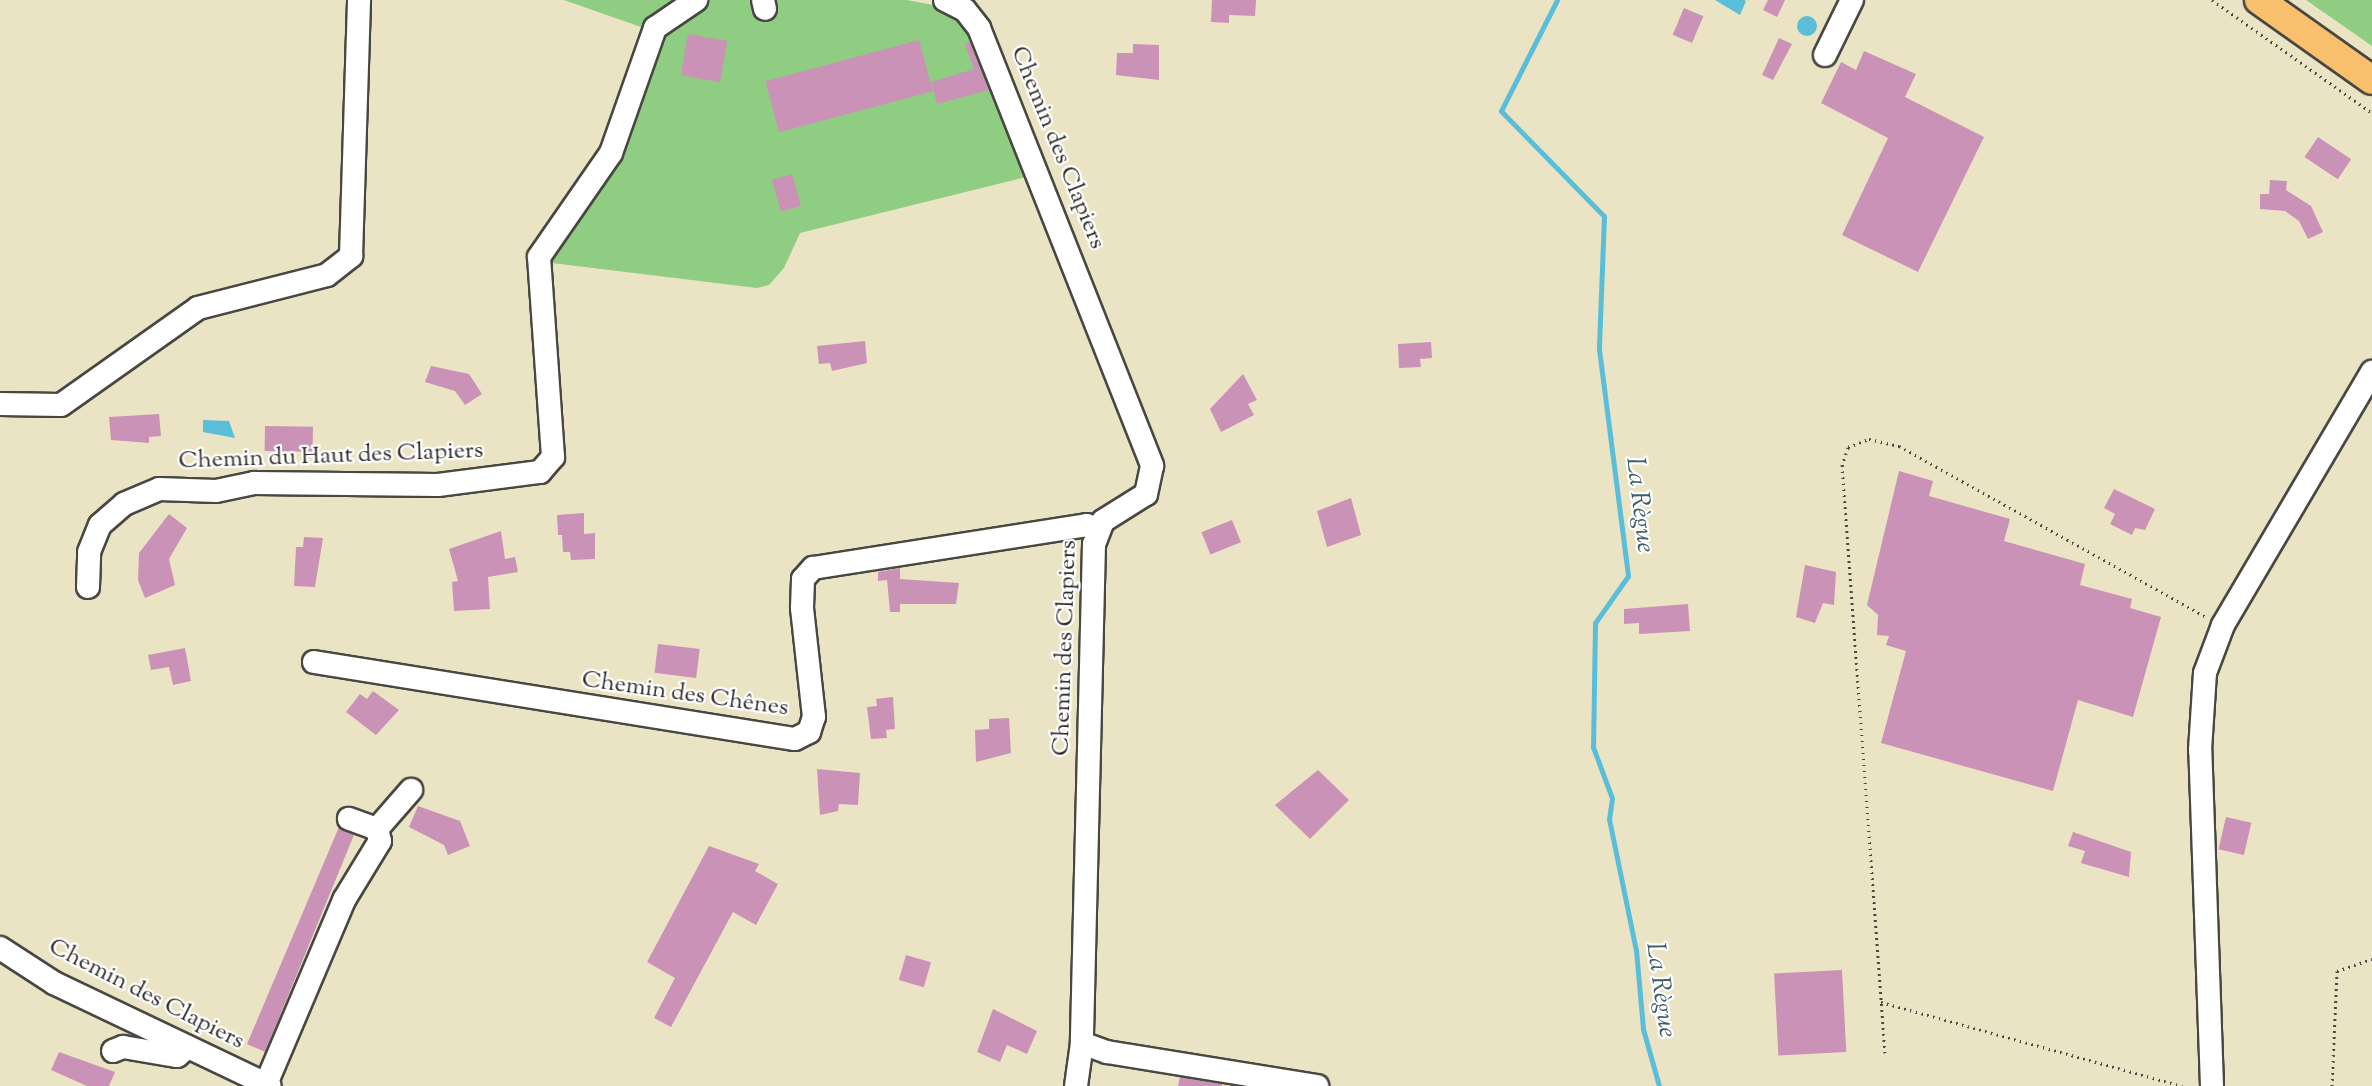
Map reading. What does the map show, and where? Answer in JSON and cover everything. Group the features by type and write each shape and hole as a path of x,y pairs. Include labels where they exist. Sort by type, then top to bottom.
{"main road":[{"path":"2259,0 2372,80"}],"street":[{"path":"0,404 61,405 198,308 327,275 351,256 359,0"},
{"name":"Chemin du Haut des Clapiers","path":"88,587 89,552 100,525 124,504 150,492 216,491 254,483 438,485 540,472 553,458 539,257 611,153 655,28 696,0"},
{"name":"Chemin des Clapiers","path":"945,0 965,10 979,28 1152,466 1146,494 1103,521 1097,531 1082,1043 1076,1086"},
{"path":"1825,55 1852,0"},
{"path":"2212,1086 2200,750 2205,673 2223,625 2370,381"},
{"name":"Chemin des Chênes","path":"314,662 795,739 809,732 814,717 802,608 803,579 813,568 1087,525 1097,531"},
{"path":"268,1085 344,900 376,854 377,829 411,790"},
{"path":"349,819 377,829"},
{"name":"Chemin des Clapiers","path":"0,948 54,983 268,1085"},
{"path":"1082,1043 1107,1053 1317,1086"},
{"path":"113,1051 123,1047 177,1056 189,1047"}],"path":[{"path":"2212,0 2372,113"},
{"path":"1885,1053 1842,466 1848,447 1869,439 1899,446 2223,625"},
{"path":"2332,1086 2337,970 2372,959"},
{"path":"1880,1002 2182,1086"}],"green space":[{"path":"564,0 674,0 641,27"},
{"path":"682,0 907,0 949,8 963,17 1030,176 800,233 784,268 769,285 757,288 552,263 541,239 586,175"},
{"path":"2306,0 2372,0 2372,46 2342,25"}],"water":[{"path":"1715,0 1744,0 1746,1 1740,15"},
{"path":"1807,16 1814,19 1817,26 1814,33 1807,36 1800,33 1797,26 1800,19"},
{"path":"203,420 229,421 235,438 203,432"}],"building":[{"path":"1212,0 1256,0 1255,16 1229,15 1229,23 1211,22"},
{"path":"1768,0 1785,0 1777,17 1763,10"},
{"path":"1684,8 1703,16 1692,43 1673,35"},
{"path":"688,34 727,41 720,82 681,75"},
{"path":"1779,38 1792,44 1773,80 1762,75"},
{"path":"919,40 933,91 779,132 765,81"},
{"path":"970,42 989,90 937,104 931,82 974,69 965,44"},
{"path":"1133,44 1159,45 1159,80 1116,75 1117,53 1133,53"},
{"path":"1864,51 1916,74 1905,97 1984,137 1918,272 1842,235 1888,138 1821,103 1841,62 1856,70"},
{"path":"2318,137 2351,159 2338,179 2305,157"},
{"path":"792,174 801,206 781,212 772,180"},
{"path":"2270,180 2287,181 2286,190 2311,206 2323,232 2308,239 2299,221 2285,211 2260,209 2260,194 2269,194"},
{"path":"865,341 867,363 832,371 830,363 819,364 817,346"},
{"path":"1431,342 1432,358 1420,359 1421,367 1399,368 1398,344"},
{"path":"431,366 469,374 482,394 465,405 455,391 425,382"},
{"path":"1243,374 1257,400 1248,404 1254,415 1221,432 1210,409"},
{"path":"159,414 161,436 149,437 149,443 111,440 109,417"},
{"path":"265,426 313,427 313,452 265,451"},
{"path":"1899,471 1933,481 1929,496 2010,519 2004,541 2085,564 2080,585 2132,599 2130,608 2161,617 2133,717 2078,700 2053,791 1881,743 1906,651 1886,645 1889,636 1877,635 1878,615 1867,605"},
{"path":"2114,489 2155,509 2145,530 2135,528 2132,535 2110,524 2115,514 2104,508"},
{"path":"1351,498 1361,535 1327,547 1317,511"},
{"path":"584,513 584,534 595,533 595,559 571,560 570,552 563,552 562,535 558,535 557,515"},
{"path":"169,514 187,528 169,559 175,585 145,598 138,580 139,553"},
{"path":"1232,520 1241,542 1210,555 1201,532"},
{"path":"501,531 505,559 515,557 518,572 488,577 490,609 454,611 452,582 458,581 449,549"},
{"path":"304,537 323,538 315,587 294,586 296,547 303,547"},
{"path":"1805,565 1836,572 1834,605 1823,603 1815,623 1796,617"},
{"path":"900,568 900,579 959,583 956,604 900,604 900,612 890,612 887,580 878,581 878,572"},
{"path":"1688,604 1690,631 1639,634 1639,623 1624,624 1624,609"},
{"path":"658,644 700,649 696,678 654,673"},
{"path":"185,648 191,681 173,685 169,667 151,670 148,655"},
{"path":"373,691 399,710 376,735 346,712 360,694 367,699"},
{"path":"893,697 895,729 886,730 887,738 871,739 867,707 877,706 876,699"},
{"path":"1009,718 1011,753 976,762 975,730 989,729 989,719"},
{"path":"817,769 860,773 858,805 839,804 838,811 820,815"},
{"path":"1318,770 1349,800 1310,839 1275,805"},
{"path":"418,806 460,821 470,846 448,855 444,845 409,827"},
{"path":"2226,817 2251,823 2244,855 2219,849"},
{"path":"339,827 354,835 265,1052 247,1044"},
{"path":"2073,832 2131,852 2129,877 2081,863 2085,851 2068,846"},
{"path":"709,846 759,864 755,871 778,884 756,925 733,912 671,1027 654,1018 675,978 647,962"},
{"path":"906,955 931,962 924,987 899,980"},
{"path":"1842,970 1846,1052 1778,1055 1774,974"},
{"path":"993,1009 1037,1031 1027,1054 1007,1045 1000,1062 977,1052"},
{"path":"59,1052 115,1072 109,1086 87,1086 51,1070"},
{"path":"1180,1077 1222,1084 1222,1086 1178,1086"}],"waterway":[{"name":"La Règue","path":"1557,0 1501,111 1604,216 1599,349 1628,576 1595,623 1593,747 1612,798 1609,819 1636,950 1643,1029 1659,1086"}]}
